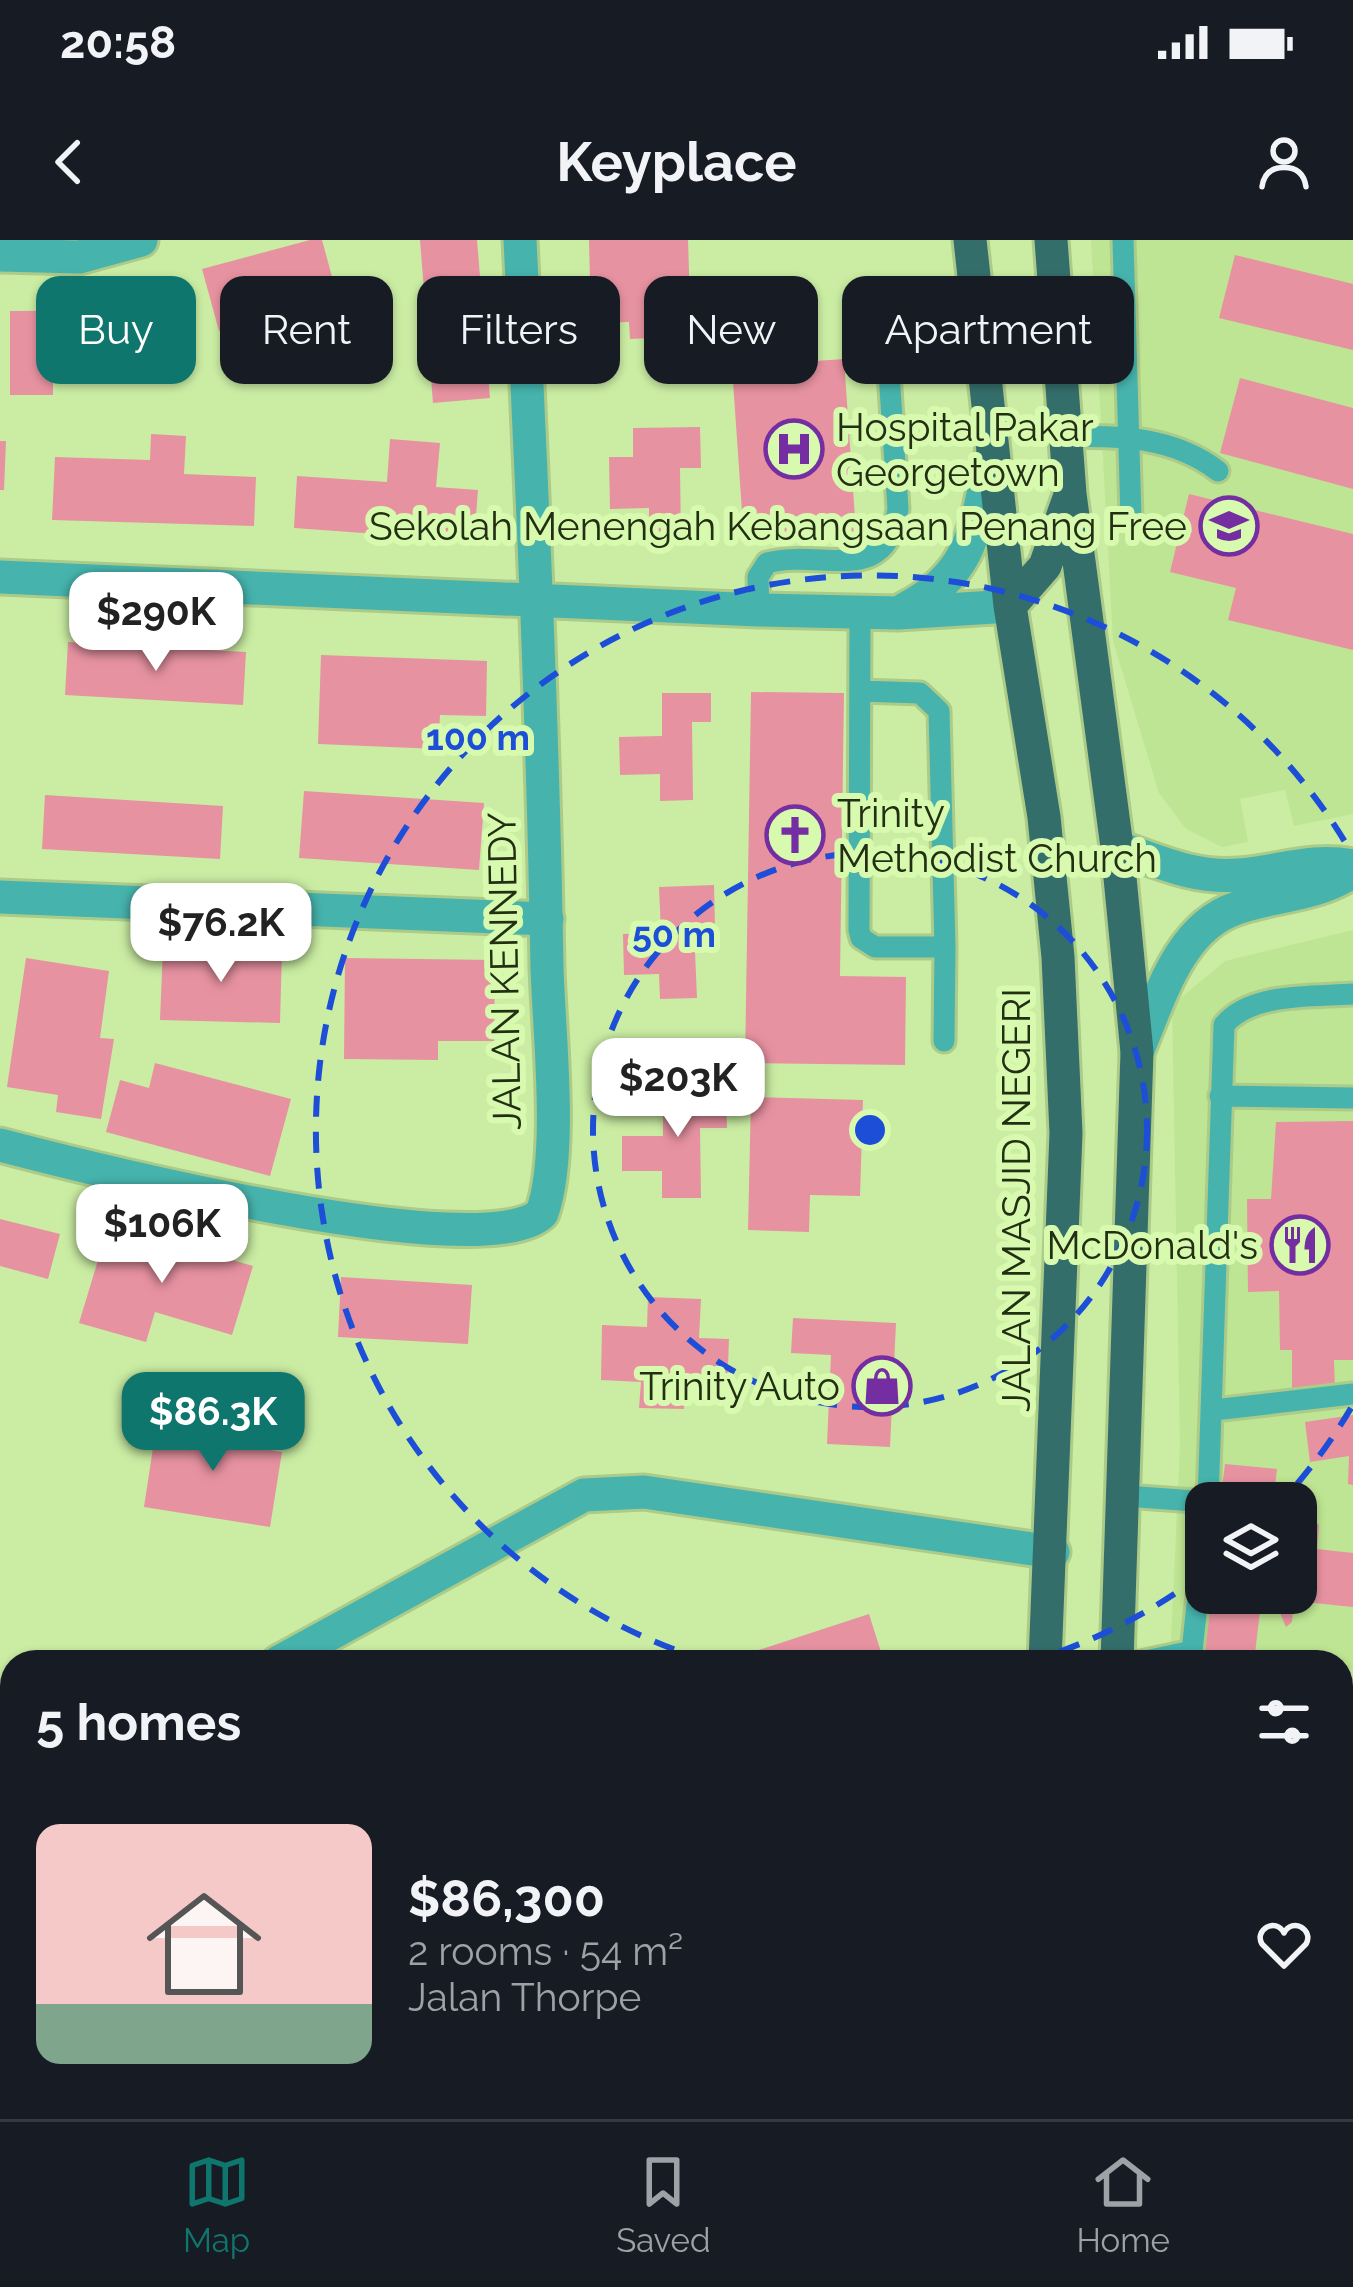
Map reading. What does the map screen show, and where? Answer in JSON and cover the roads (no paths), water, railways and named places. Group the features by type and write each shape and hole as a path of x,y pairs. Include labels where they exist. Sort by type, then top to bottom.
{"highway":[{"name":"JALAN MASJID NEGERI","path":"970,240 1010,606 1044,817 1058,956 1066,1132 1046,1650"},
{"path":"1051,240 1070,494 1117,847 1137,1052 1118,1650"},
{"path":"1010,606 1045,566 1070,494"}],"street":[{"path":"0,255 79,257 141,240"},
{"name":"JALAN KENNEDY","path":"0,1145 127,1179 340,1220 517,1229 534,1222 548,1197 547,919 520,240"},
{"path":"898,613 935,594 968,550 992,448"},
{"path":"0,578 759,610 898,613 1010,606"},
{"path":"1117,847 1197,874 1238,875 1324,860 1353,869"},
{"path":"1137,1052 1174,966 1199,929 1233,909 1329,888 1353,869"},
{"path":"0,896 547,919"},
{"path":"301,1650 584,1495 644,1492 1053,1552"}],"lane":[{"path":"1123,240 1131,518"},
{"path":"759,610 758,578 767,562 860,560 884,551 894,533 898,509 890,384"},
{"path":"1065,437 1131,439 1195,453 1218,471"},
{"path":"860,611 861,938 875,947 945,947"},
{"path":"860,691 920,693 939,711 944,1041"},
{"path":"1209,1482 1222,1036 1232,1016 1270,1001 1353,994"},
{"path":"1220,1096 1353,1098"},
{"path":"1214,1410 1353,1394"},
{"path":"1126,1496 1185,1501"},
{"path":"1192,1650 1196,1614"}],"place":[{"name":"Hospital Pakar Georgetown","path":"794,449"},
{"name":"Sekolah Menengah Kebangsaan Penang Free","path":"1229,526"},
{"name":"Trinity Methodist Church","path":"795,835"},
{"name":"McDonald's","path":"1300,1245"},
{"name":"Trinity Auto","path":"882,1386"}]}
